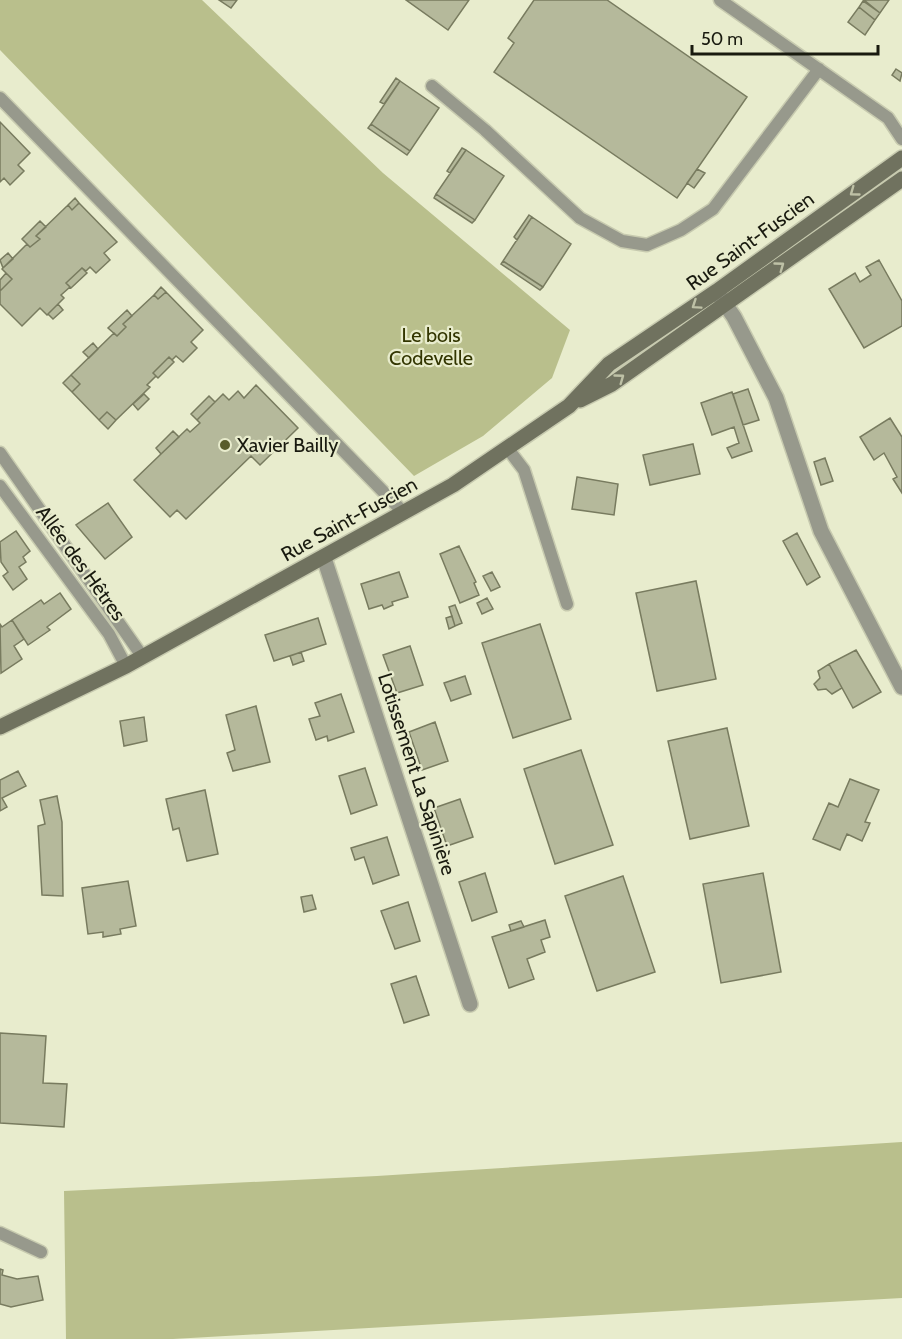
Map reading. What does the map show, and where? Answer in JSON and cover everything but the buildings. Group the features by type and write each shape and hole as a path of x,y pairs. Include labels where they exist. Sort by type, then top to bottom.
{"main road":[{"name":"Rue Saint-Fuscien","path":"569,406 609,364 717,291 902,158"},
{"name":"Rue Saint-Fuscien","path":"0,728 126,666 453,485 569,406 612,384 902,179"}],"street":[{"path":"717,291 776,398 821,531 902,687"},
{"name":"Lotissement La Sapinière","path":"324,558 470,1004"}],"lane":[{"path":"720,0 888,118 902,138"},
{"path":"432,86 485,130 580,218 622,241 647,245 681,230 714,209 819,69"},
{"path":"0,98 404,513"},
{"path":"508,449 524,470 567,604"},
{"path":"0,453 142,656"},
{"name":"Allée des Hêtres","path":"0,486 109,634 126,666"},
{"path":"0,1233 40,1252"}],"green space":[{"name":"Le bois Codevelle","path":"0,0 202,0 383,173 570,330 552,378 483,436 414,476 0,50"},
{"path":"902,1142 902,1298 173,1339 66,1339 64,1191 377,1176"}],"place":[{"name":"Xavier Bailly","path":"225,445"}]}
